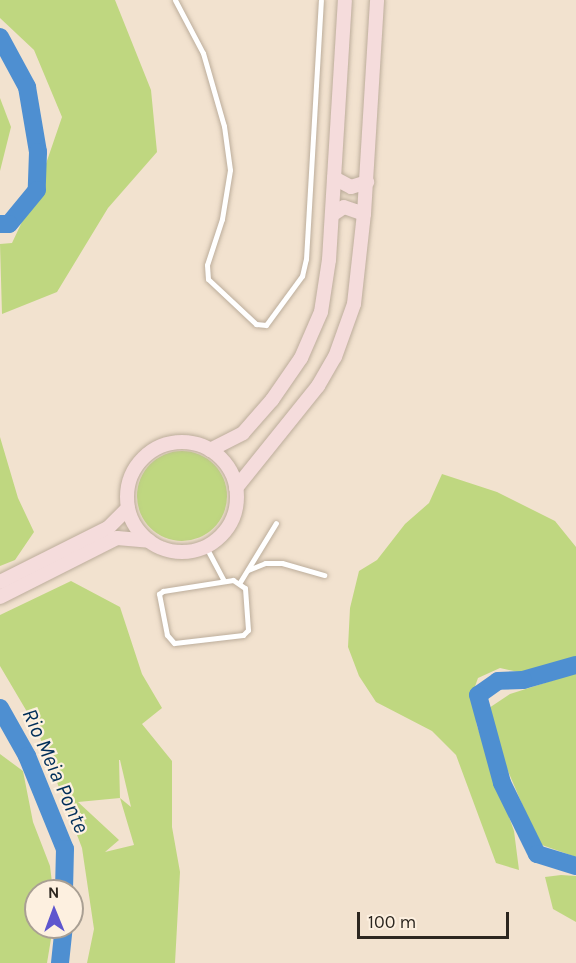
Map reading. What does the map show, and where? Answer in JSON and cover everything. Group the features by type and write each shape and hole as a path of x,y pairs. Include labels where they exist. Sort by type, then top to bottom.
{"main road":[{"path":"210,450 230,441 254,423 301,358 326,290 345,0"},
{"path":"236,488 302,410 335,357 354,304 367,182 377,0"},
{"path":"334,178 351,187 367,182"},
{"path":"332,215 344,207 364,214"},
{"path":"0,597 117,538 149,541 177,552 206,547 228,527 235,514 236,488 230,470 210,450 183,442 156,449 135,468 126,494 128,508 139,532 149,541"},
{"path":"0,582 108,528 128,508"}],"lane":[{"path":"175,0 203,53 224,126 230,170 222,219 207,265 208,279 256,324 266,325 302,276 306,259 321,0"},
{"path":"240,582 276,523"},
{"path":"206,547 224,581"},
{"path":"248,570 265,563 282,563 324,575"},
{"path":"224,581 240,582 245,588 248,630 243,635 174,643 167,635 159,594 163,591 224,581"}],"green space":[{"path":"0,0 115,0 151,90 157,152 108,208 57,292 2,314 0,244 12,243 37,190 62,117 34,50 0,18"},
{"path":"0,98 11,127 0,171"},
{"path":"0,437 18,498 34,532 15,560 0,566"},
{"path":"182,451 199,454 214,464 224,479 227,496 224,513 214,528 199,538 182,541 165,538 150,528 140,513 137,496 140,479 150,464 165,454"},
{"path":"442,474 497,492 555,521 576,547 576,658 523,673 500,668 478,678 472,695 477,726 514,831 519,870 496,863 456,755 432,731 376,702 359,676 348,647 350,608 359,571 377,560 405,524 429,503"},
{"path":"71,581 120,607 142,674 162,708 142,724 172,761 172,827 180,872 175,963 87,963 94,929 82,848 36,727 0,666 0,615","holes":["120,760 131,807 120,798","120,798 134,845 105,852 119,840 78,802"]},
{"path":"576,673 576,857 539,844 483,712 510,694"},
{"path":"0,754 23,771 33,822 50,866 52,879 24,879 24,939 51,939 47,963 0,963"},
{"path":"576,876 576,922 553,909 545,877"}],"waterway":[{"name":"Rio Meia Ponte","path":"0,37 27,87 38,152 37,190 9,224 0,224"},
{"path":"576,665 523,680 498,681 478,695 502,783 537,854 576,866"},
{"name":"Rio Meia Ponte","path":"0,708 27,756 65,849 64,879"},
{"name":"Rio Meia Ponte","path":"60,963 63,939"}]}
